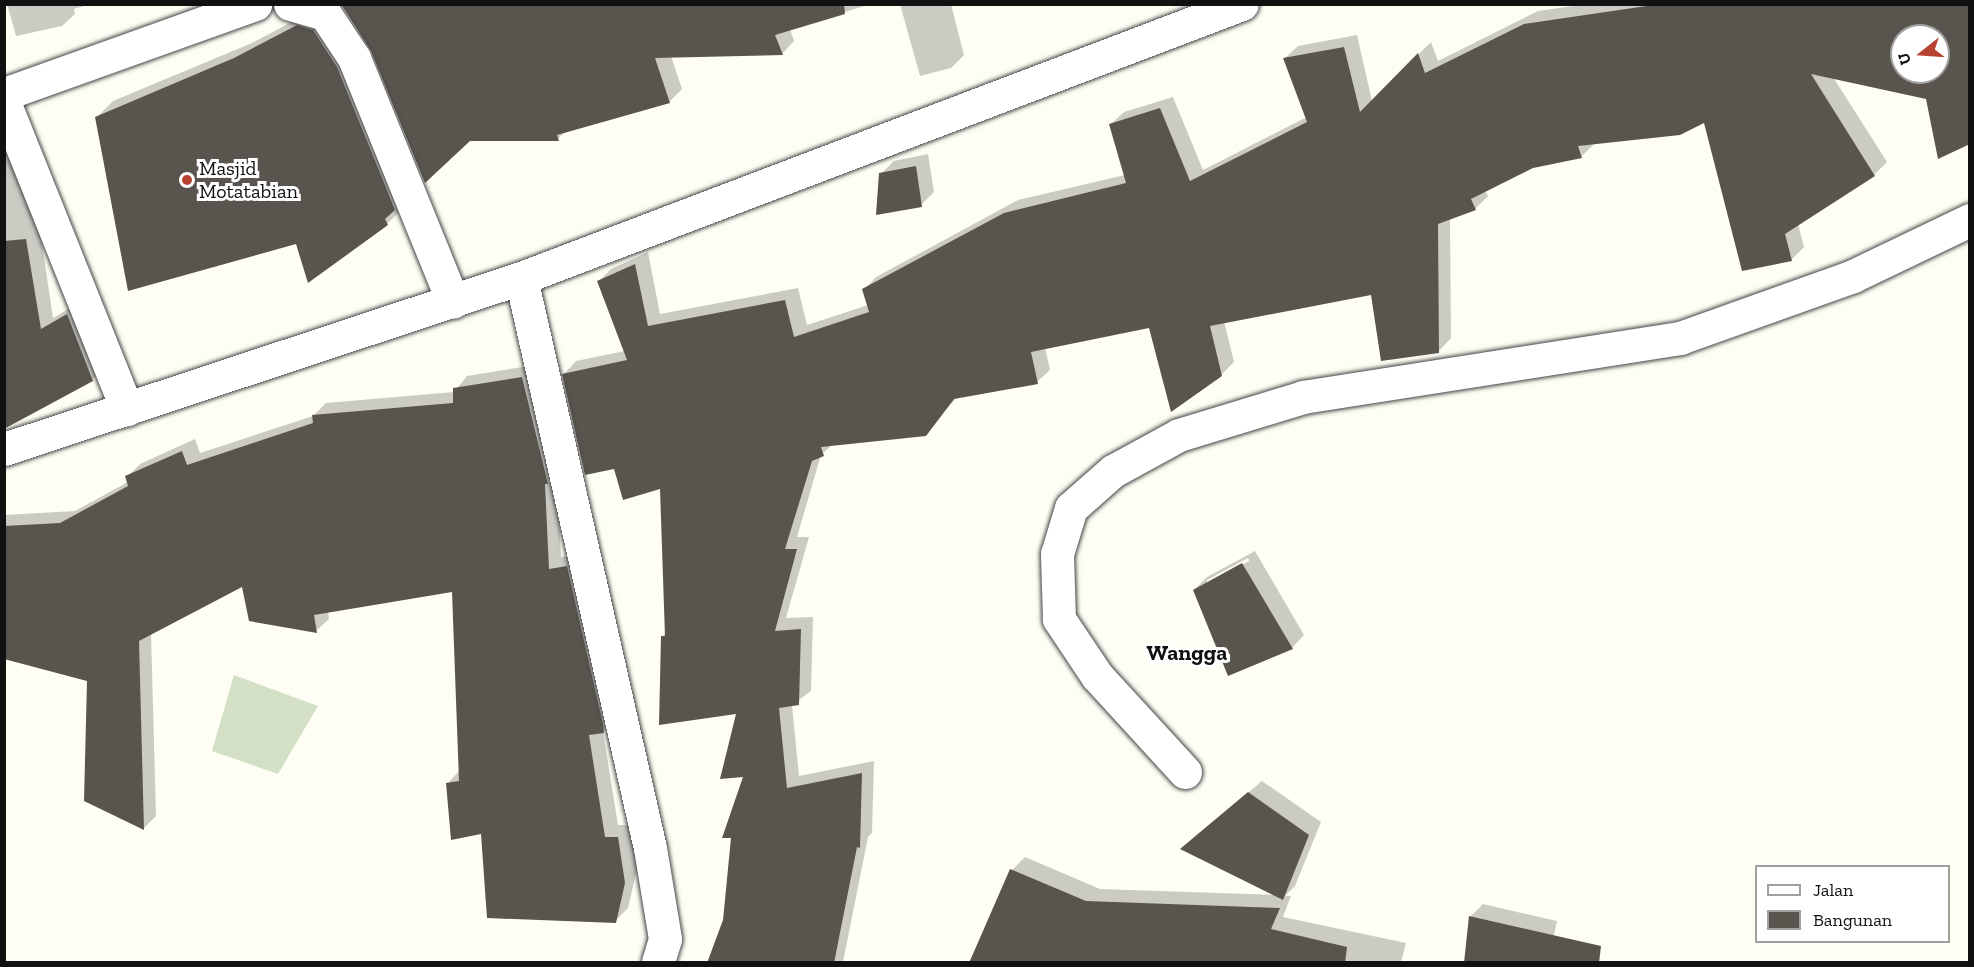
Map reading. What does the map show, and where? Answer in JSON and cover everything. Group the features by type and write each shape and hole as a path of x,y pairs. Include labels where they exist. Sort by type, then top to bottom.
{"street":[{"path":"4,94 255,4"},
{"path":"290,4 326,14 354,58 453,302"},
{"path":"4,449 521,278 1242,4"},
{"path":"4,102 127,409"},
{"path":"1185,772 1097,676 1059,619 1057,554 1071,508 1113,471 1179,435 1303,397 1680,338 1853,276 1970,220"},
{"path":"521,278 650,848 665,939 658,963"}],"green space":[{"path":"234,675 318,706 278,774 212,751"}],"building":[{"path":"341,4 844,4 845,14 775,35 783,55 655,58 670,103 557,135 559,141 470,141 425,183 371,51"},
{"path":"1660,4 1970,4 1970,144 1938,159 1926,99 1811,74 1875,176 1785,234 1792,261 1742,271 1704,123 1680,135 1578,146 1582,158 1533,168 1471,199 1476,210 1438,224 1439,353 1381,361 1371,295 1210,326 1222,376 1171,412 1149,328 1031,352 1038,384 954,399 926,436 821,447 824,456 812,461 785,549 797,549 775,631 801,629 799,705 779,708 787,788 862,773 860,848 857,847 834,963 707,963 723,920 731,838 722,838 743,777 720,779 736,714 659,725 661,636 665,636 660,489 623,500 614,469 585,475 562,374 627,360 597,281 635,264 648,326 785,300 794,337 869,312 862,289 1004,213 1126,183 1109,124 1160,108 1190,181 1307,122 1283,58 1344,47 1360,112 1418,53 1425,73 1524,24"},
{"path":"297,25 313,30 337,67 395,210 385,219 388,225 308,283 296,244 128,291 95,117 234,58"},
{"path":"916,166 922,207 876,215 879,173"},
{"path":"26,239 41,329 67,314 93,381 4,429 4,241"},
{"path":"522,377 548,484 545,484 549,569 567,566 603,724 604,733 589,735 605,837 618,837 625,883 616,923 487,918 481,834 451,840 446,783 459,781 452,592 314,615 317,633 249,621 242,587 139,641 144,830 84,801 87,681 4,659 4,526 60,523 128,486 125,476 182,451 187,465 313,423 312,415 453,403 453,388"},
{"path":"1242,563 1293,649 1228,676 1193,590"},
{"path":"1248,792 1309,835 1283,900 1180,849"},
{"path":"1010,869 1086,901 1280,908 1271,929 1347,947 1345,963 969,963"},
{"path":"1469,916 1601,946 1599,963 1464,963"}],"place":[{"name":"Masjid Motatabian","path":"187,180"}],"district":[{"name":"Wangga","path":"1187,653"}]}
